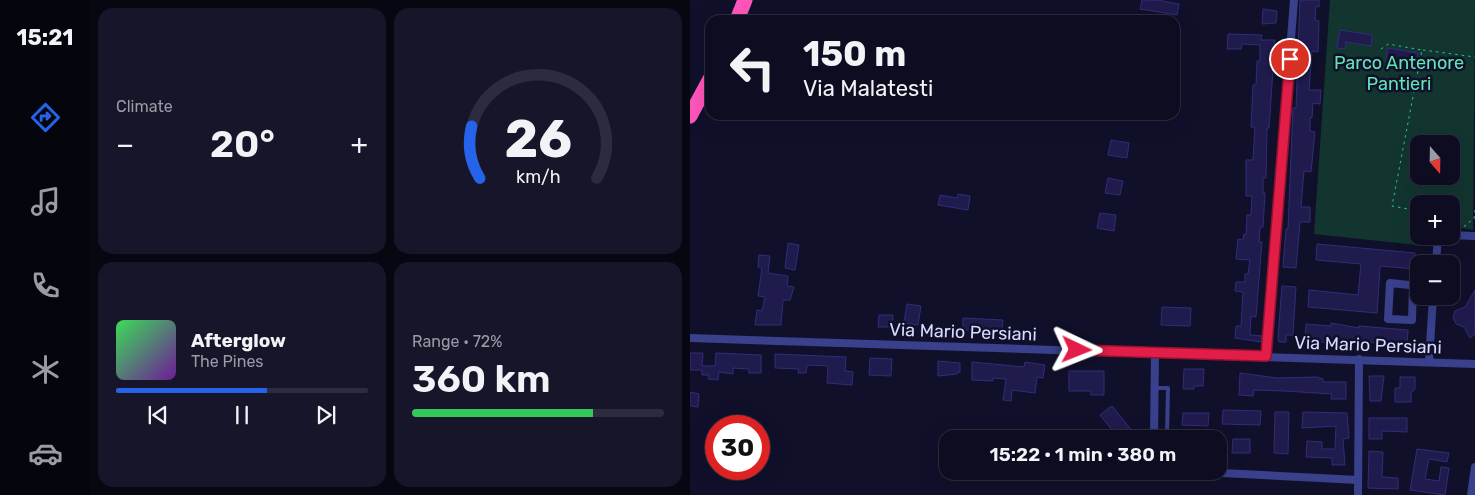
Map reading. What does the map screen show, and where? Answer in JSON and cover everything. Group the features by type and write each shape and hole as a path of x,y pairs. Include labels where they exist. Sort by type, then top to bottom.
{"highway":[{"path":"739,15 745,0"},
{"path":"690,116 705,88"}],"street":[{"path":"1266,356 1294,0"},
{"path":"1460,236 1473,236"},
{"path":"1390,282 1416,286 1412,320 1388,319 1390,282"},
{"path":"1429,362 1432,305"},
{"name":"Via Mario Persiani","path":"690,338 1475,364"},
{"path":"1154,353 1154,430"},
{"path":"1358,495 1359,359"},
{"path":"1471,495 1475,467"},
{"path":"1227,473 1358,480"}],"lane":[{"path":"1154,388 1168,388 1167,430"}],"path":[{"path":"1381,49 1388,44 1475,57"},
{"path":"1410,209 1392,206 1422,50"},
{"path":"1464,236 1465,224 1474,219 1475,210"}],"green space":[{"name":"Parco Antenore Pantieri","path":"1330,0 1475,0 1473,230 1460,228 1460,195 1410,195 1410,244 1314,234"}],"building":[{"path":"1142,0 1157,0 1179,4 1177,15 1140,9"},
{"path":"1300,0 1319,0 1319,7 1316,6 1315,20 1319,21 1318,52 1312,51 1309,90 1321,90 1320,104 1313,103 1312,118 1310,118 1310,131 1315,132 1311,172 1304,171 1301,207 1310,207 1310,222 1300,222 1296,268 1283,267 1286,229 1288,229 1293,108 1296,108"},
{"path":"1263,9 1277,11 1276,23 1262,24"},
{"path":"1340,30 1372,35 1371,46 1346,42 1345,49 1337,48"},
{"path":"1228,34 1262,35 1261,40 1275,40 1269,128 1267,128 1266,178 1263,178 1263,193 1265,193 1263,227 1260,227 1259,242 1262,242 1256,317 1251,316 1250,335 1262,336 1261,342 1235,338 1236,326 1241,326 1243,292 1235,291 1236,282 1245,282 1245,274 1248,274 1250,260 1236,259 1238,239 1243,240 1244,234 1246,235 1247,215 1251,215 1252,196 1246,196 1246,160 1253,160 1255,127 1251,127 1253,85 1256,85 1257,61 1260,61 1260,45 1242,44 1241,49 1227,49"},
{"path":"1388,48 1418,53 1416,64 1386,60"},
{"path":"1111,140 1129,143 1127,158 1108,155"},
{"path":"1108,178 1123,181 1120,195 1105,193"},
{"path":"958,194 970,196 968,210 938,205 940,195 957,198"},
{"path":"1100,213 1116,215 1114,231 1097,228"},
{"path":"788,243 799,245 795,270 785,268"},
{"path":"1317,244 1415,253 1415,255 1410,255 1410,269 1380,266 1377,313 1308,307 1309,290 1358,295 1361,264 1316,260"},
{"path":"759,255 770,256 768,273 788,276 787,286 794,287 790,300 783,300 781,325 755,325 757,310 762,311 765,297 758,296 762,268 758,267"},
{"path":"1282,286 1296,287 1293,335 1286,335 1286,342 1279,342 1278,337"},
{"path":"1475,290 1475,334 1470,338 1464,327 1456,324 1453,318 1455,311 1465,307"},
{"path":"907,304 921,306 918,325 904,323"},
{"path":"1162,307 1191,308 1190,326 1161,325"},
{"path":"879,315 893,315 892,327 878,327"},
{"path":"963,318 1003,320 1002,331 963,330"},
{"path":"1331,323 1359,328 1359,326 1408,330 1407,346 1346,341 1346,344 1305,341 1306,324 1331,326"},
{"path":"690,353 703,353 702,366 715,366 716,353 761,355 761,373 749,373 749,369 733,368 733,374 719,372 718,380 708,379 709,375 702,375 702,370 690,370"},
{"path":"775,354 846,357 845,371 853,372 852,385 827,383 828,366 807,365 806,373 798,373 799,369 775,368"},
{"path":"870,358 892,359 891,376 869,375"},
{"path":"938,361 960,363 960,372 938,376"},
{"path":"972,362 1024,367 1025,362 1045,365 1043,378 1037,377 1035,393 1012,390 1011,401 1003,400 1006,379 993,378 993,381 972,380"},
{"path":"1184,369 1204,369 1203,386 1194,386 1194,389 1183,389"},
{"path":"1069,371 1104,371 1104,395 1091,395 1091,391 1069,391"},
{"path":"1240,373 1277,378 1317,377 1323,379 1323,382 1346,382 1346,399 1331,399 1332,394 1284,391 1254,390 1253,396 1239,395"},
{"path":"1369,376 1384,376 1381,401 1370,401"},
{"path":"1400,377 1415,377 1415,389 1411,393 1411,402 1395,402 1395,388 1400,388"},
{"path":"690,392 699,394 698,407 690,406"},
{"path":"1110,407 1113,407 1131,430 1112,430 1100,415"},
{"path":"1223,410 1261,411 1260,425 1222,424"},
{"path":"1275,412 1289,412 1288,454 1274,453"},
{"path":"1303,412 1347,413 1349,438 1343,439 1345,465 1332,465 1332,458 1306,457 1307,441 1322,442 1322,449 1335,449 1336,426 1302,428"},
{"path":"1183,413 1209,413 1208,426 1182,425"},
{"path":"1369,418 1407,418 1407,432 1382,431 1382,439 1369,439"},
{"path":"1233,439 1250,439 1250,453 1232,453"},
{"path":"1417,449 1449,453 1447,462 1429,459 1425,479 1439,481 1441,467 1449,468 1445,495 1410,490"},
{"path":"1369,451 1383,452 1382,477 1398,478 1398,489 1368,488"}],"route":[{"path":"1077,350 1266,356 1290,59"}]}
